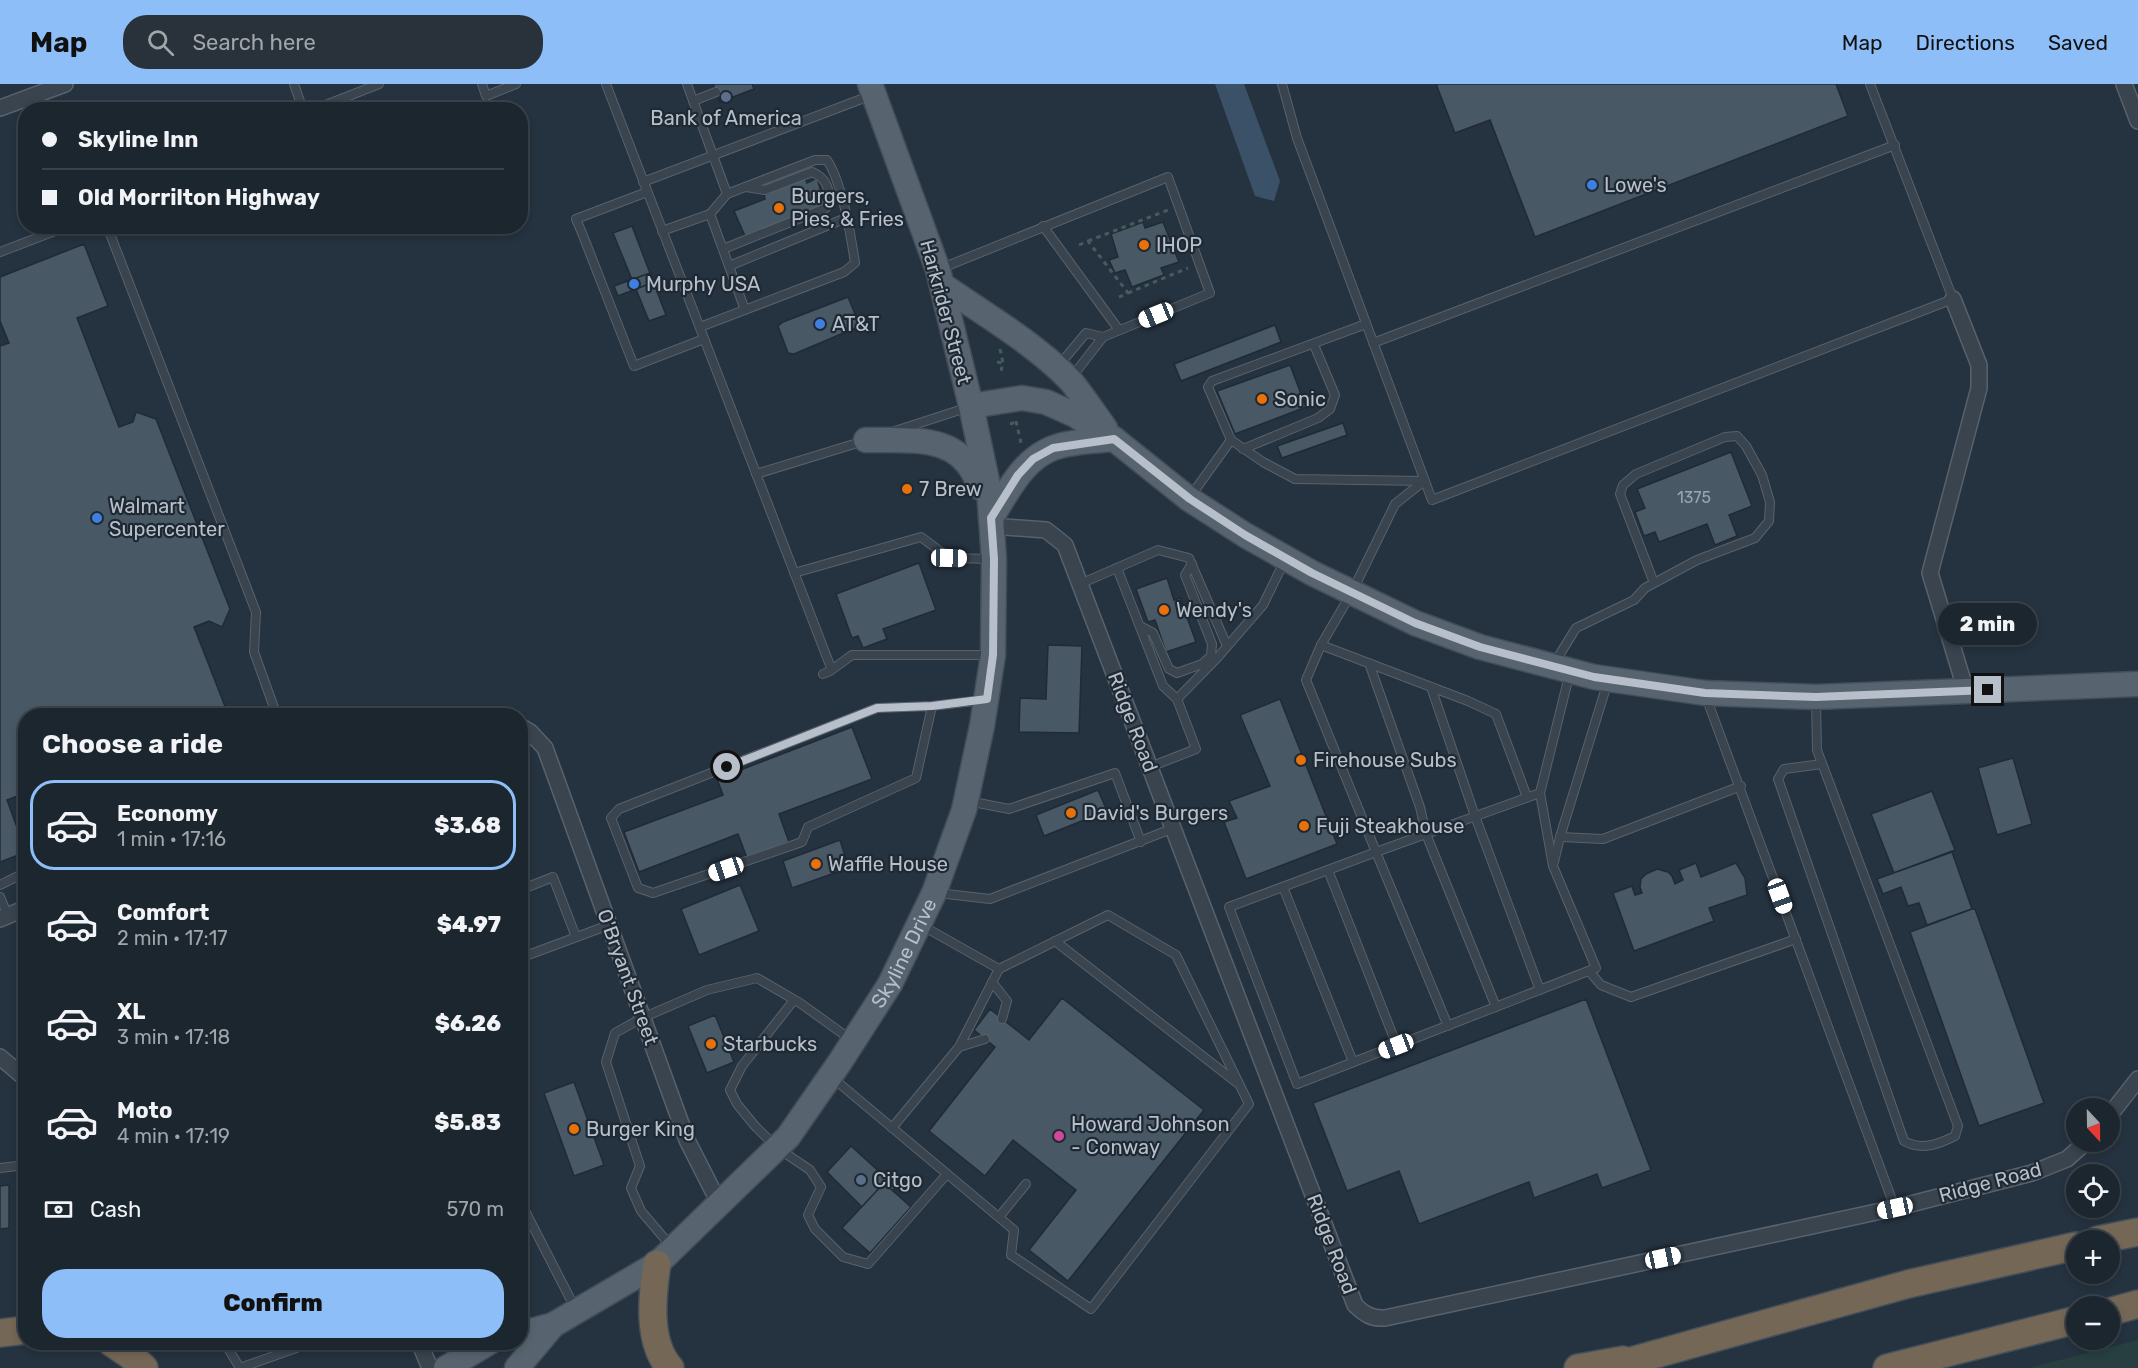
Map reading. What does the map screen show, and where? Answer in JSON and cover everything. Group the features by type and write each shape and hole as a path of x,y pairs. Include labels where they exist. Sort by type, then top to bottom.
{"highway":[{"path":"2120,1236 2138,1232"},
{"path":"1606,1368 1908,1284 2066,1248"},
{"path":"664,1256 654,1282 654,1329 659,1351 670,1368"},
{"path":"2120,1309 2138,1304"},
{"path":"1887,1368 2066,1323"},
{"path":"0,1333 18,1331"},
{"path":"1578,1368 1677,1349"},
{"path":"124,1350 144,1368"}],"main road":[{"name":"Harkrider Street","path":"872,89 940,277 971,406"},
{"path":"940,277 1063,374 1114,439"},
{"path":"971,406 1023,398 1046,402 1075,415 1114,439 1190,499 1245,535 1312,573 1415,623 1480,647 1561,669 1608,679 1705,693 1816,697 2138,684"},
{"name":"Skyline Drive","path":"553,1325 664,1256 788,1137 831,1076 890,984 934,893 966,801 987,699 993,655 994,559 989,490 971,406"},
{"path":"991,522 1018,475 1033,459 1053,448 1114,439"},
{"path":"866,440 931,442 955,452 967,462 976,477 991,522"},
{"path":"528,1332 553,1325"},
{"path":"517,1368 553,1325"},
{"path":"446,1368 476,1350"}],"street":[{"path":"0,108 65,84"},
{"path":"2124,84 2138,120"},
{"path":"1953,299 1979,365 1979,388 1930,573 1966,691"},
{"name":"Ridge Road","path":"991,522 1046,530 1065,545 1355,1305 1368,1315 1376,1319 1385,1318 1895,1208 2032,1173 2067,1159 2075,1152"},
{"name":"O'Bryant Street","path":"528,731 545,747 687,1140 719,1203"},
{"path":"4,917 18,911"},
{"path":"0,1057 18,1072"},
{"path":"2120,1102 2138,1079"},
{"path":"422,1350 430,1368"}],"lane":[{"path":"294,84 300,102"},
{"path":"333,102 379,84"},
{"path":"482,84 486,96 516,84"},
{"path":"606,84 831,668 827,673 852,655 993,655"},
{"path":"687,84 727,194"},
{"path":"1282,84 1297,138 1432,500 1953,299 1870,84"},
{"path":"643,182 712,156 872,89"},
{"path":"693,101 716,92"},
{"path":"1373,343 1894,145"},
{"path":"662,231 710,214 727,194 815,160 827,160 833,169 855,263 844,272 700,327"},
{"path":"723,249 826,208 830,200 829,189 821,176 812,172 765,190 746,187"},
{"path":"940,277 1043,226 1168,177 1210,293 1103,338 1063,374"},
{"path":"647,192 576,219 634,366 704,339"},
{"path":"710,214 745,310"},
{"path":"729,266 846,218"},
{"path":"1043,226 1119,330"},
{"path":"0,252 47,234"},
{"path":"110,234 256,612 254,652 274,708"},
{"path":"1366,324 1212,381 1208,387 1231,440 1263,462 1295,479 1424,481"},
{"path":"1063,374 1086,333 1103,338"},
{"path":"1243,449 1318,418 1330,409 1335,396 1314,345"},
{"path":"756,474 971,406"},
{"path":"1540,793 1229,907 1297,1084 1596,968 1553,866 1540,793 1561,669 1575,628 1635,600 1645,588 1696,560 1755,538 1769,521 1770,502 1762,475 1746,446 1737,436 1725,436 1636,474 1623,485 1620,494 1654,583"},
{"path":"1190,499 1231,440"},
{"path":"1424,481 1395,504 1352,592 1321,645 1306,680 1448,1026"},
{"path":"794,573 921,537 949,558 994,559"},
{"path":"1080,584 1158,550 1189,558 1227,646"},
{"path":"1177,699 1263,605 1286,558"},
{"path":"1140,626 1153,633 1169,669 1177,673 1202,664 1211,656 1212,644 1185,574 1192,564"},
{"path":"1117,568 1163,686 1177,699 1196,749 1150,767"},
{"path":"1321,645 1496,714 1527,797"},
{"path":"1369,663 1420,807 1426,834 1496,1007"},
{"path":"1553,866 1608,679"},
{"path":"1431,687 1475,816 1540,990"},
{"path":"1705,693 1895,1208"},
{"path":"1816,697 1817,750 1958,1126 1955,1136 1936,1146 1913,1146 1904,1141 1778,779 1784,769 1822,764"},
{"path":"932,706 916,778 808,827 802,842 653,893 639,888 612,818 619,809 877,708 932,706 987,699"},
{"path":"966,801 1009,809 1114,773 1140,842"},
{"path":"1560,837 1603,839 1741,786"},
{"path":"934,893 990,899 1174,828"},
{"path":"1328,870 1396,1046"},
{"path":"0,885 18,876"},
{"path":"528,887 553,877 576,937"},
{"path":"1283,887 1353,1062"},
{"path":"0,897 4,917"},
{"path":"831,1076 892,1128 1014,1230 1011,1255 1091,1309 1249,1104 1176,955 1108,915 999,969 959,1047 892,1128"},
{"path":"919,924 999,969"},
{"path":"528,955 609,925"},
{"path":"1589,971 1601,985 1631,998 1796,939"},
{"path":"1055,941 1239,1084"},
{"path":"664,1256 631,1188 640,1166 606,1062 615,1033 642,1018 707,990 757,978 794,1000 853,1041"},
{"path":"992,982 1007,1001 1002,1019"},
{"path":"794,1000 742,1066 730,1090 737,1104 776,1147 810,1170 821,1187 808,1215 814,1229 843,1257 868,1264 947,1174"},
{"path":"959,1047 985,1039"},
{"path":"0,1168 18,1166"},
{"path":"999,1217 1026,1184"},
{"path":"528,1217 576,1311"},
{"path":"229,1350 240,1368 290,1350"}],"path":[{"path":"1079,245 1178,206"},
{"path":"1089,241 1128,293"},
{"path":"1114,299 1199,264"},
{"path":"997,362 1003,363 1001,371"},
{"path":"1010,424 1016,422 1022,444"}],"green space":[{"path":"2138,1340 2138,1368 2028,1368 2099,1350 2120,1350 2120,1345"}],"water":[{"path":"1215,84 1244,84 1280,181 1274,201 1255,196"}],"building":[{"name":"Bank of America","path":"713,84 752,84 754,89 720,102"},
{"name":"Lowe's","path":"1436,84 1836,84 1848,116 1535,237 1490,120 1455,133"},
{"name":"Burgers, Pies, & Fries","path":"805,178 807,183 817,178 825,205 745,236 734,211 765,199 764,195"},
{"name":"IHOP","path":"1143,222 1145,228 1163,222 1179,262 1161,268 1164,275 1132,287 1125,270 1115,273 1109,260 1118,257 1111,234"},
{"path":"632,226 666,315 649,321 613,233"},
{"name":"Walmart Supercenter","path":"84,244 108,306 77,318 119,427 133,422 136,412 156,419 230,609 222,627 209,621 194,627 226,708 18,708 18,796 7,800 18,830 18,855 0,862 0,346 9,343 0,321 0,277"},
{"name":"Murphy USA","path":"650,273 654,282 618,296 614,286"},
{"name":"AT&T","path":"848,297 860,326 794,354 788,353 778,326"},
{"name":"Sonic","path":"1275,325 1281,342 1181,381 1174,364"},
{"name":"Sonic","path":"1275,325 1281,342 1181,381 1174,364"},
{"name":"Sonic","path":"1290,365 1306,407 1235,434 1217,391"},
{"name":"Sonic","path":"1343,423 1347,435 1282,458 1277,446"},
{"name":"Sonic","path":"1343,423 1347,435 1282,458 1277,446"},
{"path":"1731,452 1752,506 1729,515 1737,536 1715,545 1707,524 1659,542 1655,532 1644,536 1635,512 1645,508 1637,489"},
{"path":"919,563 936,610 883,629 887,639 863,648 858,636 852,638 836,594"},
{"name":"Wendy's","path":"1167,578 1174,600 1180,598 1196,642 1166,652 1155,620 1148,622 1136,589"},
{"path":"1048,645 1082,646 1079,733 1019,732 1020,698 1046,699"},
{"path":"1280,699 1337,844 1246,879 1224,822 1237,818 1229,801 1270,786 1240,715"},
{"path":"852,727 872,779 779,814 789,842 747,858 738,834 639,872 624,832 723,795 717,779"},
{"path":"2013,758 2032,824 1997,835 1978,768"},
{"name":"David's Burgers","path":"1098,790 1107,811 1044,836 1036,815"},
{"path":"1932,791 1955,850 1894,873 1871,814"},
{"name":"Waffle House","path":"840,840 849,868 792,888 783,861"},
{"path":"1952,852 1972,909 1927,925 1919,903 1908,906 1901,887 1883,894 1877,879"},
{"path":"1696,863 1701,877 1736,863 1745,878 1747,895 1709,908 1714,921 1634,951 1613,893 1632,886 1635,895 1642,893 1641,879 1657,869 1668,872 1675,884 1683,880 1679,870"},
{"path":"740,885 759,931 699,955 681,909"},
{"path":"1975,909 2044,1103 1979,1126 1910,932"},
{"name":"Howard Johnson - Conway","path":"1062,998 1204,1110 1068,1281 1029,1250 1076,1190 1013,1140 985,1176 929,1131 995,1047 974,1030 990,1009 1029,1040"},
{"path":"1586,999 1651,1170 1602,1188 1597,1174 1534,1198 1529,1182 1419,1224 1399,1171 1347,1191 1313,1103"},
{"name":"Starbucks","path":"715,1015 734,1062 707,1073 688,1026"},
{"name":"Burger King","path":"574,1082 604,1165 574,1176 544,1093"},
{"name":"Citgo","path":"851,1146 896,1187 869,1214 827,1172"},
{"path":"884,1183 911,1207 870,1253 842,1228"},
{"path":"9,1185 9,1228 0,1229 0,1186"}],"place":[{"name":"Bank of America","path":"726,97"},
{"name":"Lowe's","path":"1592,185"},
{"name":"Burgers, Pies, & Fries","path":"779,208"},
{"name":"IHOP","path":"1144,245"},
{"name":"Murphy USA","path":"634,284"},
{"name":"AT&T","path":"820,324"},
{"name":"Sonic","path":"1262,399"},
{"name":"7 Brew","path":"907,489"},
{"name":"Walmart Supercenter","path":"97,518"},
{"name":"Wendy's","path":"1164,610"},
{"name":"Firehouse Subs","path":"1301,760"},
{"name":"David's Burgers","path":"1071,813"},
{"name":"Fuji Steakhouse","path":"1304,826"},
{"name":"Waffle House","path":"816,864"},
{"name":"Starbucks","path":"711,1044"},
{"name":"Burger King","path":"574,1129"},
{"name":"Howard Johnson - Conway","path":"1059,1136"},
{"name":"Citgo","path":"861,1180"}],"route":[{"path":"727,767 877,708 932,706 987,699 993,655 994,559 991,518 1018,475 1033,459 1053,448 1114,439 1190,499 1245,535 1312,573 1415,623 1480,647 1594,677 1705,693 1816,697 1988,690"}]}
